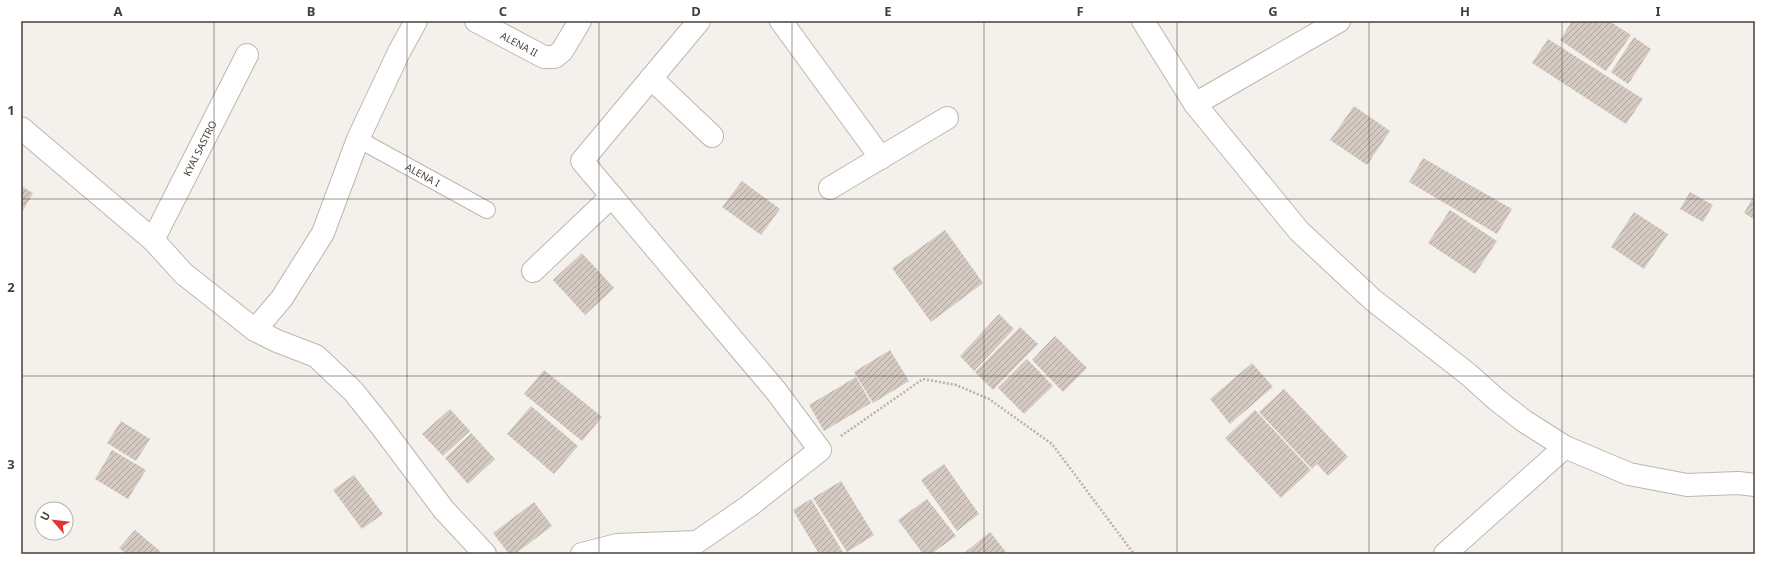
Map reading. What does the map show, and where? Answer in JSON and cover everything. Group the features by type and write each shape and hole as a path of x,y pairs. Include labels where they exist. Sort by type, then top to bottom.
{"street":[{"path":"255,330 282,298 323,233 358,139 398,52 416,21"},
{"name":"ALENA II","path":"476,21 544,57 554,57 562,51 580,21"},
{"path":"582,554 617,545 697,542 749,506 820,450 776,391 582,161 699,21"},
{"path":"781,21 881,158"},
{"path":"1143,21 1195,104 1304,236 1373,300 1468,374 1497,400 1524,421 1565,446 1629,474 1687,485 1738,482 1755,485"},
{"path":"1195,104 1339,21"},
{"name":"KYAI SASTRO","path":"153,240 247,55"},
{"path":"651,78 712,136"},
{"path":"830,188 947,118"},
{"path":"21,128 153,240 184,274 255,330 277,341 316,356 353,391 444,510 485,554"},
{"path":"533,271 612,196"},
{"path":"1445,554 1565,446"}],"lane":[{"name":"ALENA I","path":"358,139 487,210"}],"path":[{"path":"820,450 923,378 956,385 989,399 1052,444 1134,554"}],"building":[{"path":"1572,21 1609,21 1631,35 1606,71 1560,40"},
{"path":"1634,37 1651,49 1628,84 1611,72"},
{"path":"1548,39 1643,99 1626,124 1532,63"},
{"path":"1354,106 1390,131 1367,165 1330,140"},
{"path":"1423,158 1512,209 1497,234 1409,182"},
{"path":"742,181 780,209 761,235 722,207"},
{"path":"21,186 33,193 21,214"},
{"path":"1690,192 1713,205 1703,222 1680,209"},
{"path":"1755,194 1755,220 1744,213"},
{"path":"1450,210 1497,241 1475,274 1428,243"},
{"path":"1634,212 1668,234 1644,269 1611,247"},
{"path":"945,230 983,283 931,322 892,268"},
{"path":"582,253 614,288 585,315 553,280"},
{"path":"999,314 1014,329 974,371 960,356"},
{"path":"1020,327 1038,344 993,390 975,372"},
{"path":"1055,336 1087,368 1063,392 1032,360"},
{"path":"890,350 909,381 873,403 854,372"},
{"path":"1027,359 1053,386 1024,414 998,388"},
{"path":"1252,363 1273,387 1230,424 1210,399"},
{"path":"544,370 602,417 582,441 524,394"},
{"path":"856,377 871,403 824,431 809,405"},
{"path":"1284,389 1348,457 1328,476 1317,464 1312,469 1259,412"},
{"path":"531,406 578,446 554,474 507,434"},
{"path":"450,409 470,431 443,456 422,434"},
{"path":"1255,410 1311,470 1281,498 1225,438"},
{"path":"121,421 150,439 136,461 107,443"},
{"path":"471,433 495,459 468,484 445,458"},
{"path":"112,450 146,470 128,499 95,479"},
{"path":"944,464 979,514 957,531 921,480"},
{"path":"354,475 383,514 362,529 333,490"},
{"path":"841,481 874,535 847,552 813,498"},
{"path":"811,499 844,554 819,554 793,510"},
{"path":"927,499 956,536 931,554 923,554 898,520"},
{"path":"534,502 552,526 515,554 509,554 493,533"},
{"path":"135,530 161,552 159,554 126,554 119,548"},
{"path":"990,532 1006,552 1004,554 963,554"}]}
